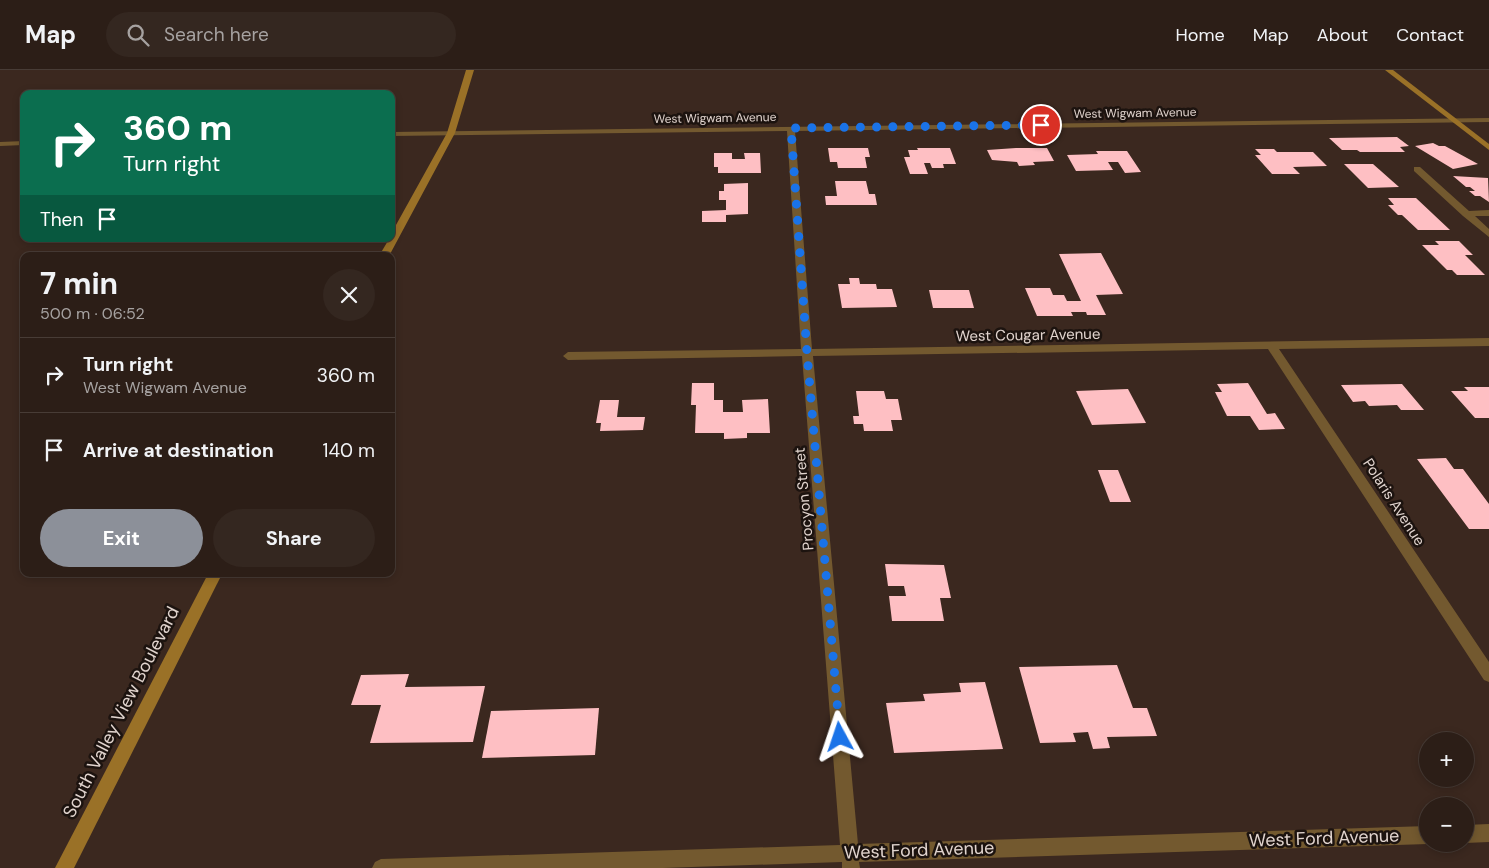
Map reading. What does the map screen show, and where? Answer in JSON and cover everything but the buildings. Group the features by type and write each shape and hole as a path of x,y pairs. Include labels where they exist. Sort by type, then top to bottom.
{"main road":[{"path":"395,236 451,133 470,70"},
{"path":"1381,70 1391,73 1489,148"},
{"name":"South Valley View Boulevard","path":"64,868 213,577"}],"street":[{"name":"West Wigwam Avenue","path":"395,134 1489,120"},
{"name":"Procyon Street","path":"791,128 807,353 850,860"},
{"path":"0,144 20,144"},
{"path":"1417,169 1489,234"},
{"path":"1466,214 1489,214"},
{"name":"West Cougar Avenue","path":"568,356 1272,347 1489,342"},
{"name":"Polaris Avenue","path":"1272,347 1489,674"},
{"path":"1474,834 1489,833"},
{"name":"West Ford Avenue","path":"381,868 850,860 1419,835"}],"route":[{"path":"840,737 807,353 791,128 1041,125"}]}
